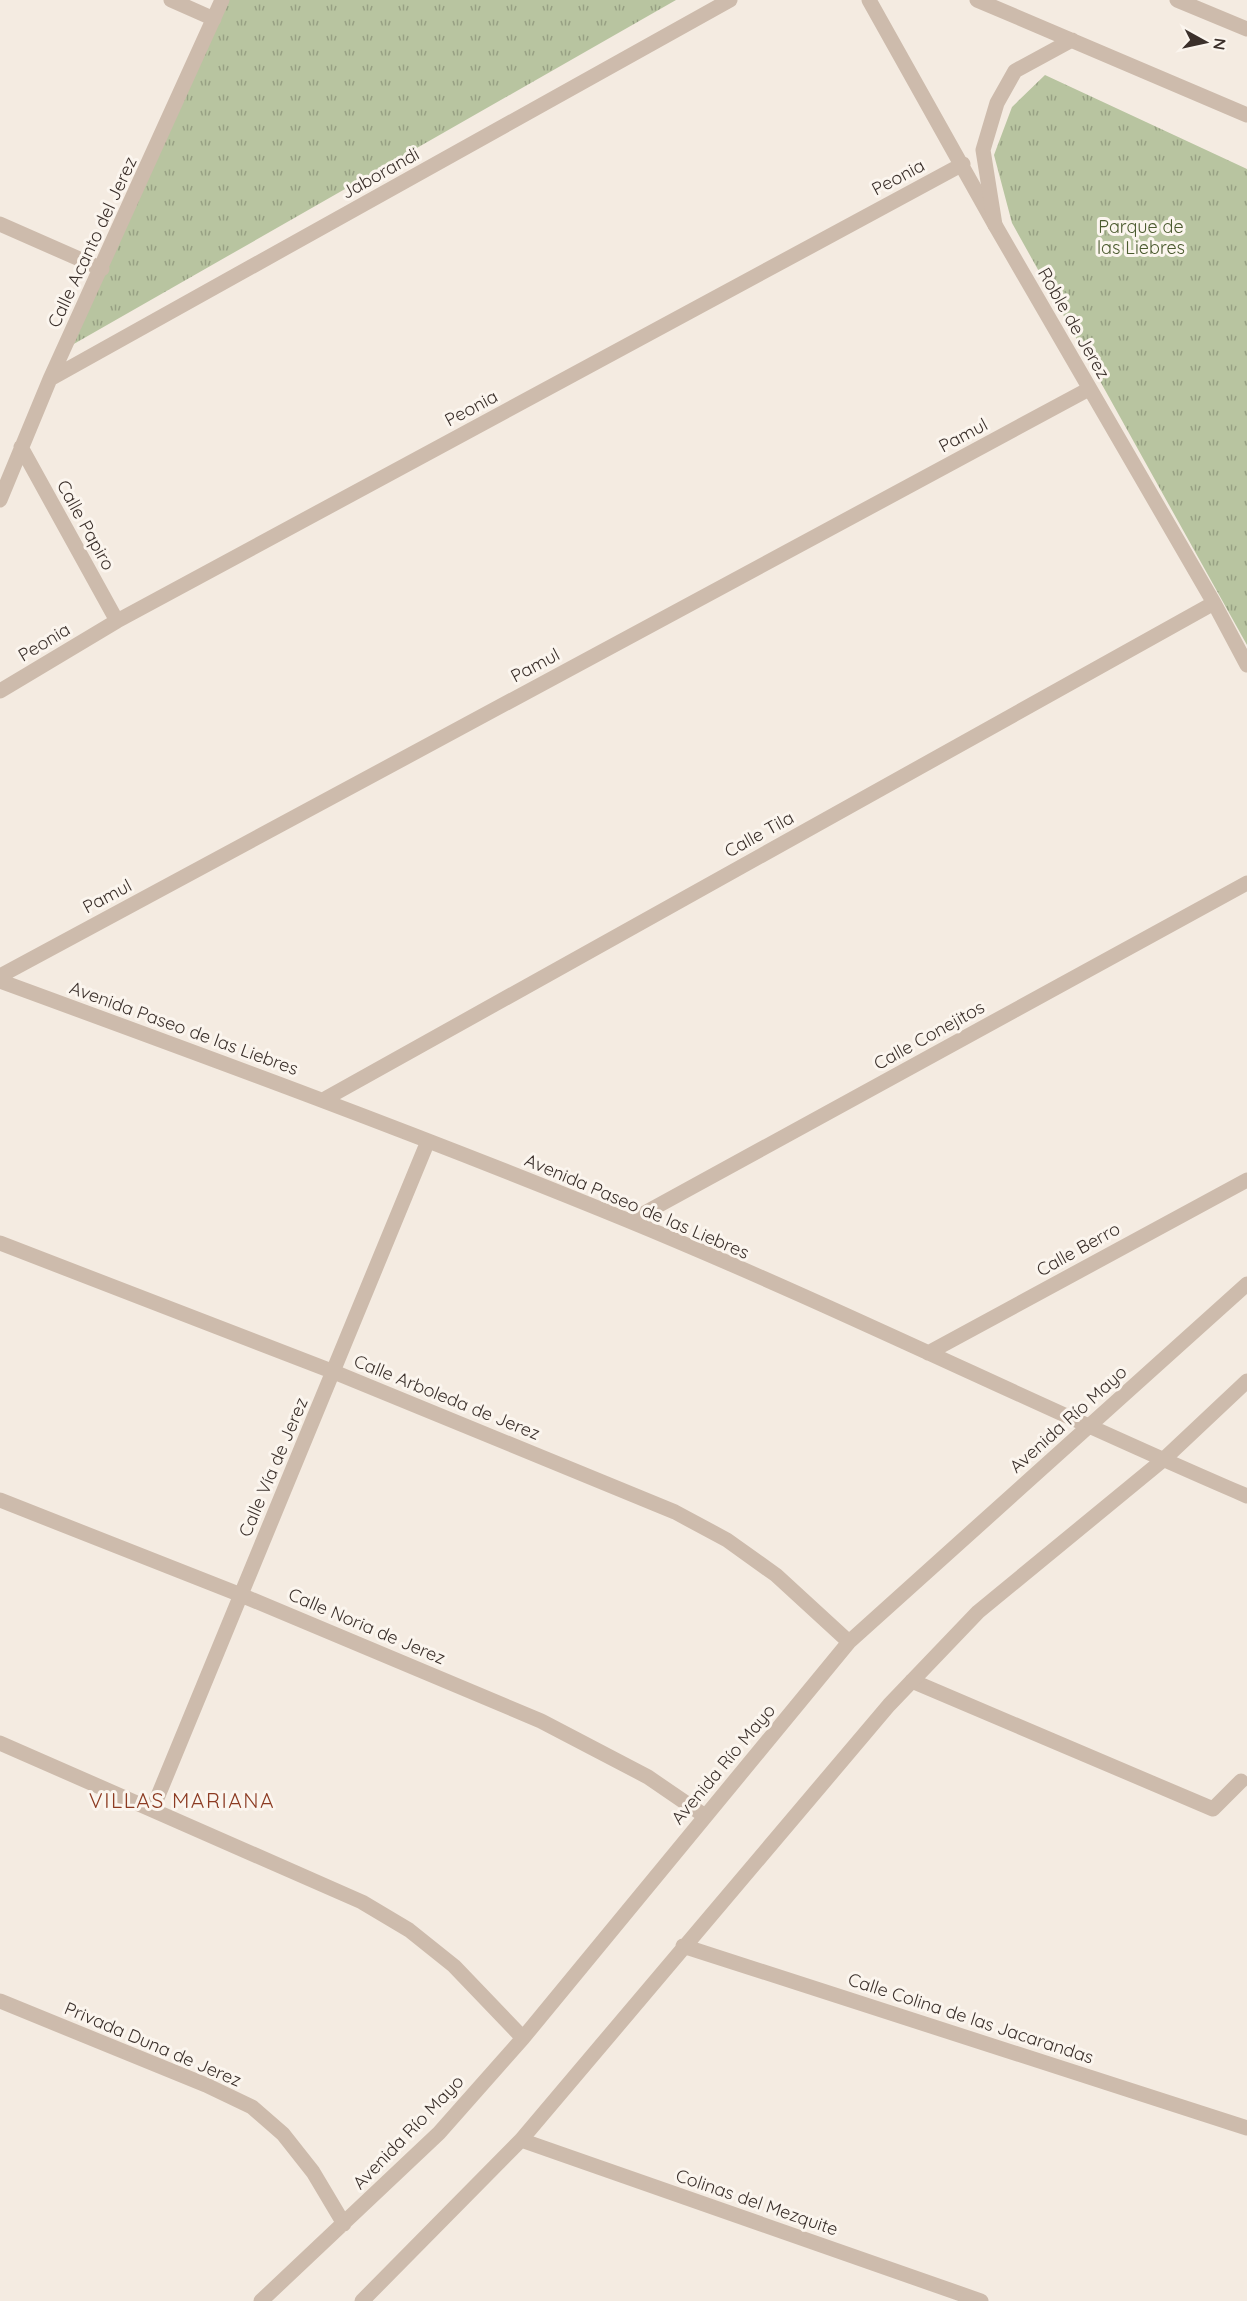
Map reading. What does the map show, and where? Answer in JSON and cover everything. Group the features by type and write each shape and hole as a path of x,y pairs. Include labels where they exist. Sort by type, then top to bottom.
{"street":[{"path":"171,0 214,19"},
{"name":"Calle Acanto del Jerez","path":"0,500 50,380 222,0"},
{"name":"Jaborandi","path":"50,380 730,0"},
{"name":"Roble de Jerez","path":"869,0 963,164 994,225 1214,603 1247,665"},
{"path":"977,0 1244,113"},
{"path":"1177,0 1247,29"},
{"path":"994,225 983,150 997,103 1015,71 1072,40"},
{"name":"Peonia","path":"0,691 117,621 963,164"},
{"path":"0,224 102,269"},
{"name":"Pamul","path":"0,976 1089,389"},
{"name":"Calle Papiro","path":"21,447 117,621"},
{"name":"Calle Tila","path":"323,1100 1214,603"},
{"name":"Calle Conejitos","path":"630,1221 1247,883"},
{"name":"Avenida Paseo de las Liebres","path":"0,981 323,1100 630,1221 1247,1496"},
{"name":"Calle Vía de Jerez","path":"153,1808 428,1141"},
{"name":"Calle Berro","path":"928,1353 1247,1180"},
{"name":"Calle Arboleda de Jerez","path":"0,1243 334,1372 675,1512 727,1540 776,1575 849,1642"},
{"name":"Avenida Río Mayo","path":"261,2301 439,2133 523,2038 849,1642 1247,1284"},
{"path":"362,2301 521,2140 683,1946 912,1681 978,1612 1162,1460 1247,1381"},
{"name":"Calle Noria de Jerez","path":"0,1500 242,1595 541,1721 648,1777 705,1816"},
{"path":"912,1681 1213,1809 1241,1781"},
{"path":"0,1743 153,1808 362,1902 409,1930 454,1966 523,2038"},
{"name":"Calle Colina de las Jacarandas","path":"683,1946 1247,2128"},
{"name":"Privada Duna de Jerez","path":"0,2001 206,2085 252,2107 283,2134 313,2172 344,2224"},
{"name":"Colinas del Mezquite","path":"521,2140 981,2301"}],"green space":[{"path":"223,0 676,0 72,345"},
{"name":"Parque de las Liebres","path":"1045,75 1247,169 1247,645 1012,223 994,155 1012,107"}],"district":[{"name":"VILLAS MARIANA","path":"182,1800"}]}
